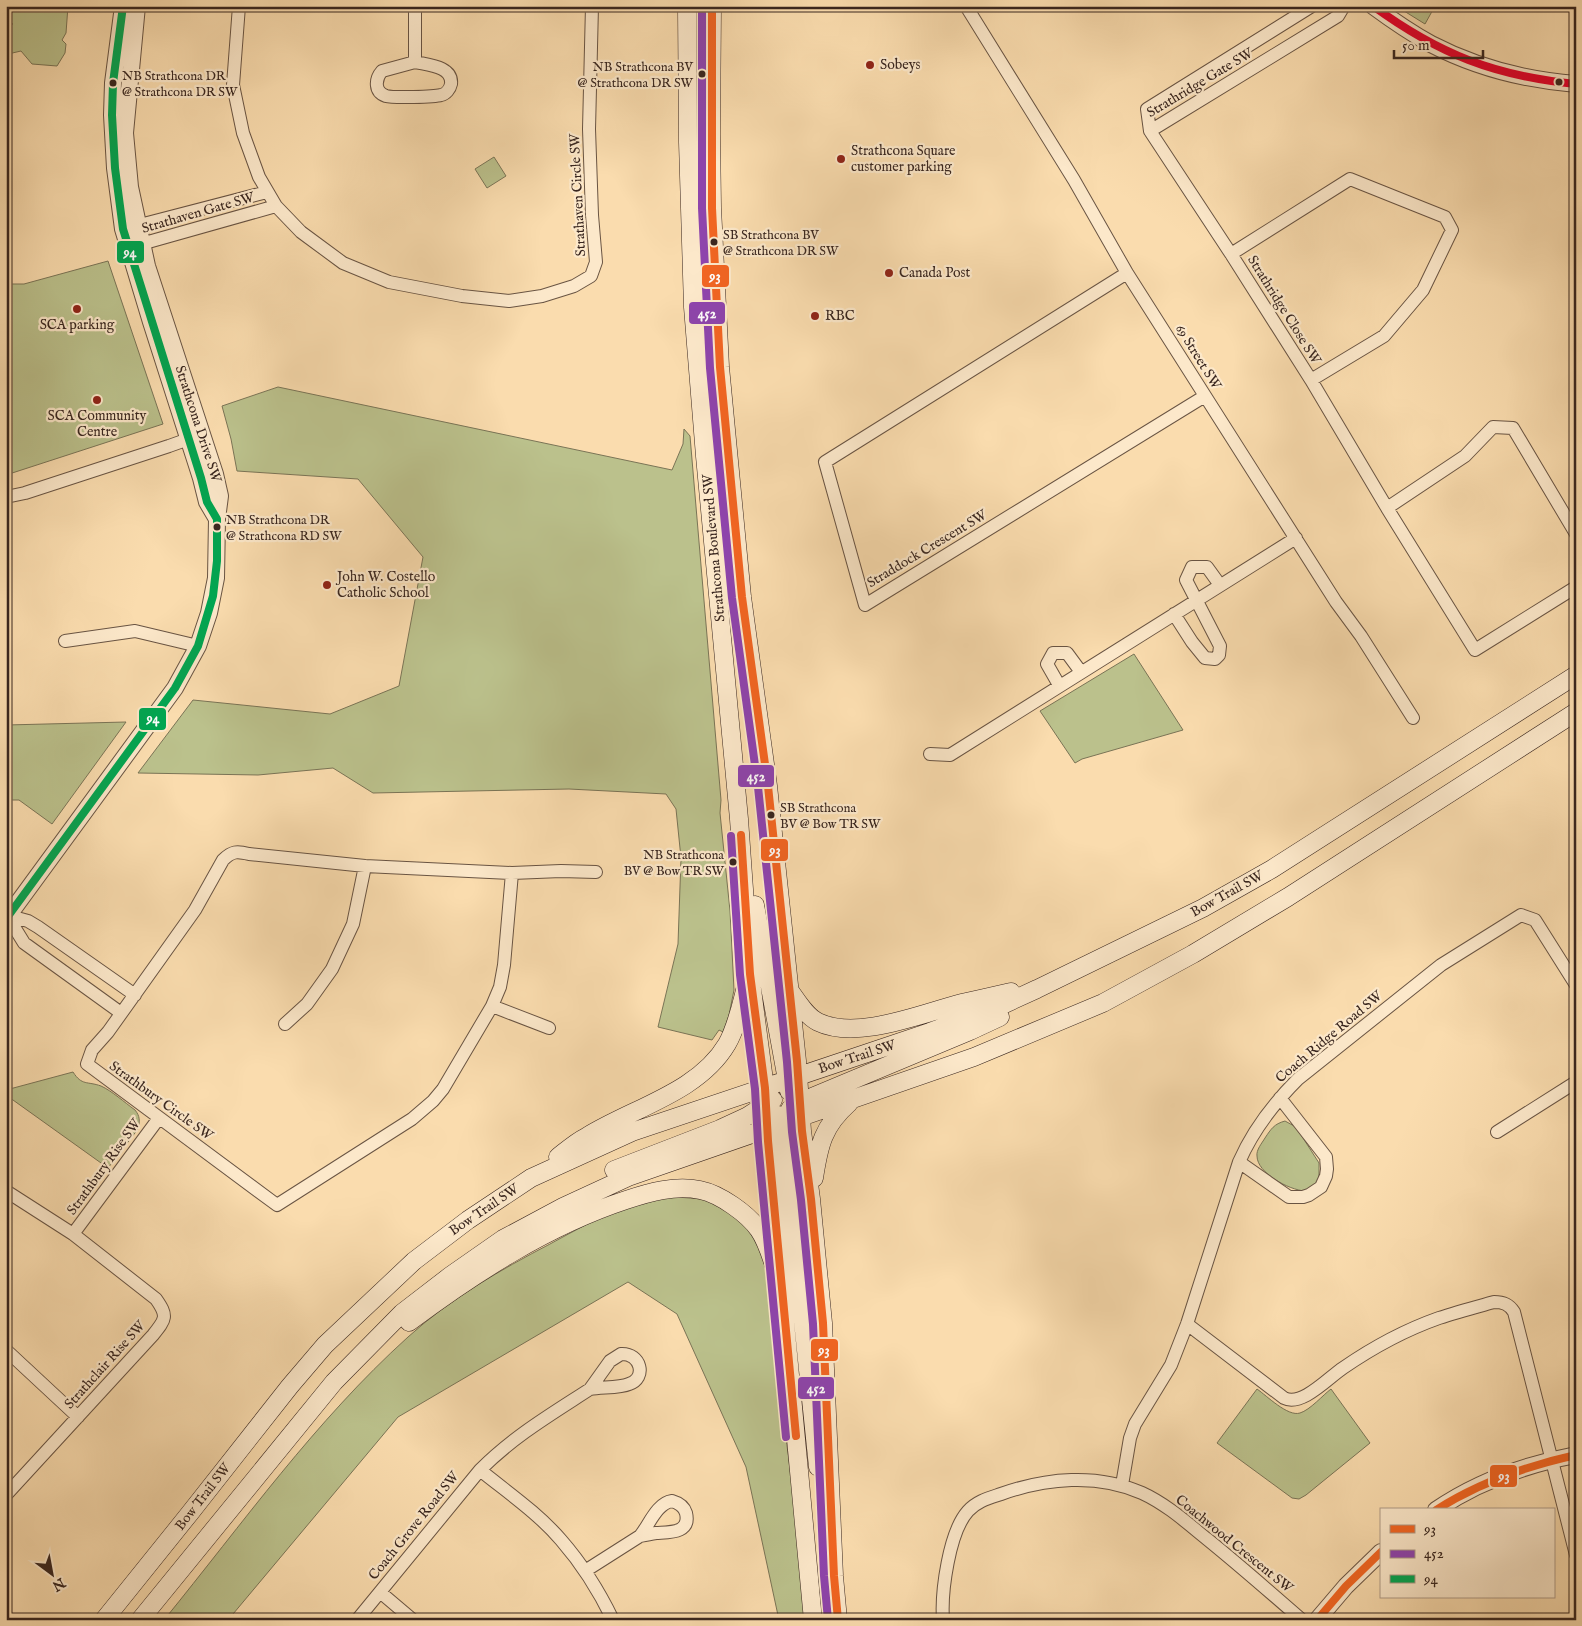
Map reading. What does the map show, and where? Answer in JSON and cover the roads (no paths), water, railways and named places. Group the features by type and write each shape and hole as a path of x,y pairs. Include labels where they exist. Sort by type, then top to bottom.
{"main road":[{"name":"Strathcona Boulevard SW","path":"687,6 688,142 693,307 706,466 740,819 750,974 783,1103"},
{"name":"Strathcona Boulevard SW","path":"712,6 711,134 716,305 742,597 768,786 790,991 783,1103"},
{"path":"712,57 723,6"},
{"name":"Bow Trail SW","path":"140,1620 334,1382 402,1313 503,1239 563,1207 628,1178 930,1032 1000,1006 1203,908 1272,869 1576,675"},
{"name":"Bow Trail SW","path":"104,1620 290,1386 325,1345 414,1261 468,1220 531,1178 632,1132 783,1103 854,1098 997,1048 1066,1020 1193,954 1288,897 1576,712"},
{"path":"740,819 783,1103 785,1146 820,1491 834,1576"},
{"path":"531,1178 585,1137 665,1096 702,1073 717,1059 728,1042 750,974"},
{"path":"790,991 808,1014 817,1021 847,1029 881,1025 963,1003 1050,983"},
{"path":"503,1239 554,1201 605,1174 746,1117 970,1031 1002,1016 1050,983"},
{"path":"811,1199 818,1149 829,1124 854,1098"},
{"path":"783,1103 811,1199 823,1323 834,1576 838,1620"},
{"path":"783,1103 783,1291 813,1620"},
{"path":"334,1382 398,1330 439,1300 512,1253 578,1218 650,1192 684,1189 701,1190 732,1205 746,1215 759,1230 770,1253 783,1291"}],"street":[{"name":"Strathaven Circle SW","path":"239,6 233,85 243,133 259,176 276,206 301,232 343,263 389,282 462,296 508,301 542,296 574,286 591,276 596,262 592,216 589,129 592,6"},
{"path":"414,6 415,62"},
{"name":"69 Street SW","path":"966,6 1074,180 1127,273 1336,602 1361,636 1413,718"},
{"name":"Strathridge Gate SW","path":"1312,6 1147,109 1150,131 1338,16 1344,6"},
{"path":"1373,6 1403,28 1432,45 1467,60 1549,82 1576,84"},
{"name":"Strathcona Drive SW","path":"7,917 175,688 198,646 209,613 216,578 217,519 220,496 215,474 195,436 191,399 130,228 130,187 125,133 134,9"},
{"path":"415,62 439,68 448,73 451,81 448,90 436,96 389,97 380,92 376,84 377,78 382,71 415,62"},
{"name":"Strathridge Close SW","path":"1150,131 1311,380 1475,650 1576,587"},
{"path":"1231,254 1350,178 1445,217 1452,230 1423,290 1384,336 1311,380"},
{"name":"Strathaven Gate SW","path":"130,228 267,192"},
{"name":"Strathaven Gate SW","path":"135,246 276,206"},
{"name":"Straddock Crescent SW","path":"1127,273 825,462 865,605 1205,396"},
{"path":"1387,508 1465,456 1494,427 1513,428 1576,534"},
{"path":"6,496 25,492 195,436"},
{"path":"930,754 950,755 1296,538"},
{"path":"1174,614 1205,658 1215,659 1219,654 1220,646 1186,580 1192,567 1207,567 1220,585"},
{"path":"65,641 135,631 198,646"},
{"path":"1060,685 1047,664 1053,653 1067,653 1081,672"},
{"name":"Strathbury Circle SW","path":"237,851 249,854 365,866 512,873 504,965 500,987 492,1006 443,1089 412,1119 277,1205 87,1064 92,1050 122,1013 195,910 223,860 229,854 237,851"},
{"path":"285,1024 307,1004 332,969 354,924 365,866"},
{"path":"512,873 596,872"},
{"name":"Coach Ridge Road SW","path":"1122,1485 1130,1438 1170,1365 1187,1324 1239,1162 1256,1129 1280,1098 1298,1079 1441,965 1521,914 1535,920 1575,980"},
{"path":"7,917 28,921 38,927 135,995"},
{"path":"7,917 24,943 122,1013"},
{"path":"492,1006 549,1028"},
{"path":"1497,1132 1576,1082"},
{"path":"1239,1162 1289,1197 1303,1198 1316,1192 1321,1187 1326,1176 1326,1157 1280,1098"},
{"name":"Strathbury Rise SW","path":"73,1234 159,1118"},
{"name":"Strathclair Rise SW","path":"6,1191 73,1234 156,1299 164,1311 164,1321 154,1335 6,1495"},
{"path":"1187,1324 1284,1398 1296,1400 1304,1398 1327,1379 1363,1355 1412,1329 1439,1318 1494,1302 1502,1302 1508,1305 1514,1312 1576,1555"},
{"path":"6,1350 78,1417"},
{"path":"480,1470 513,1440 590,1390"},
{"path":"1440,1508 1474,1489 1509,1474 1551,1460 1576,1455"},
{"name":"Coach Grove Road SW","path":"357,1620 480,1470 547,1525 561,1539 585,1570 613,1620"},
{"name":"Coachwood Crescent SW","path":"943,1620 942,1605 945,1573 962,1520 975,1505 1020,1488 1065,1480 1122,1485 1143,1494 1176,1514 1302,1620"},
{"path":"585,1570 640,1536"},
{"path":"1317,1620 1346,1586 1380,1553"},
{"path":"380,1592 413,1620"}],"place":[{"name":"Sobeys","path":"870,65"},
{"name":"NB Strathcona BV @ Strathcona DR SW","path":"702,74"},
{"name":"NB Strathcona DR @ Strathcona DR SW","path":"113,83"},
{"name":"Strathcona Square customer parking","path":"841,159"},
{"name":"SB Strathcona BV @ Strathcona DR SW","path":"714,242"},
{"name":"Canada Post","path":"889,273"},
{"name":"SCA parking","path":"77,309"},
{"name":"RBC","path":"815,316"},
{"name":"SCA Community Centre","path":"97,400"},
{"name":"NB Strathcona DR @ Strathcona RD SW","path":"217,527"},
{"name":"John W. Costello Catholic School","path":"327,585"},
{"name":"SB Strathcona BV @ Bow TR SW","path":"771,815"},
{"name":"NB Strathcona BV @ Bow TR SW","path":"733,862"}]}
